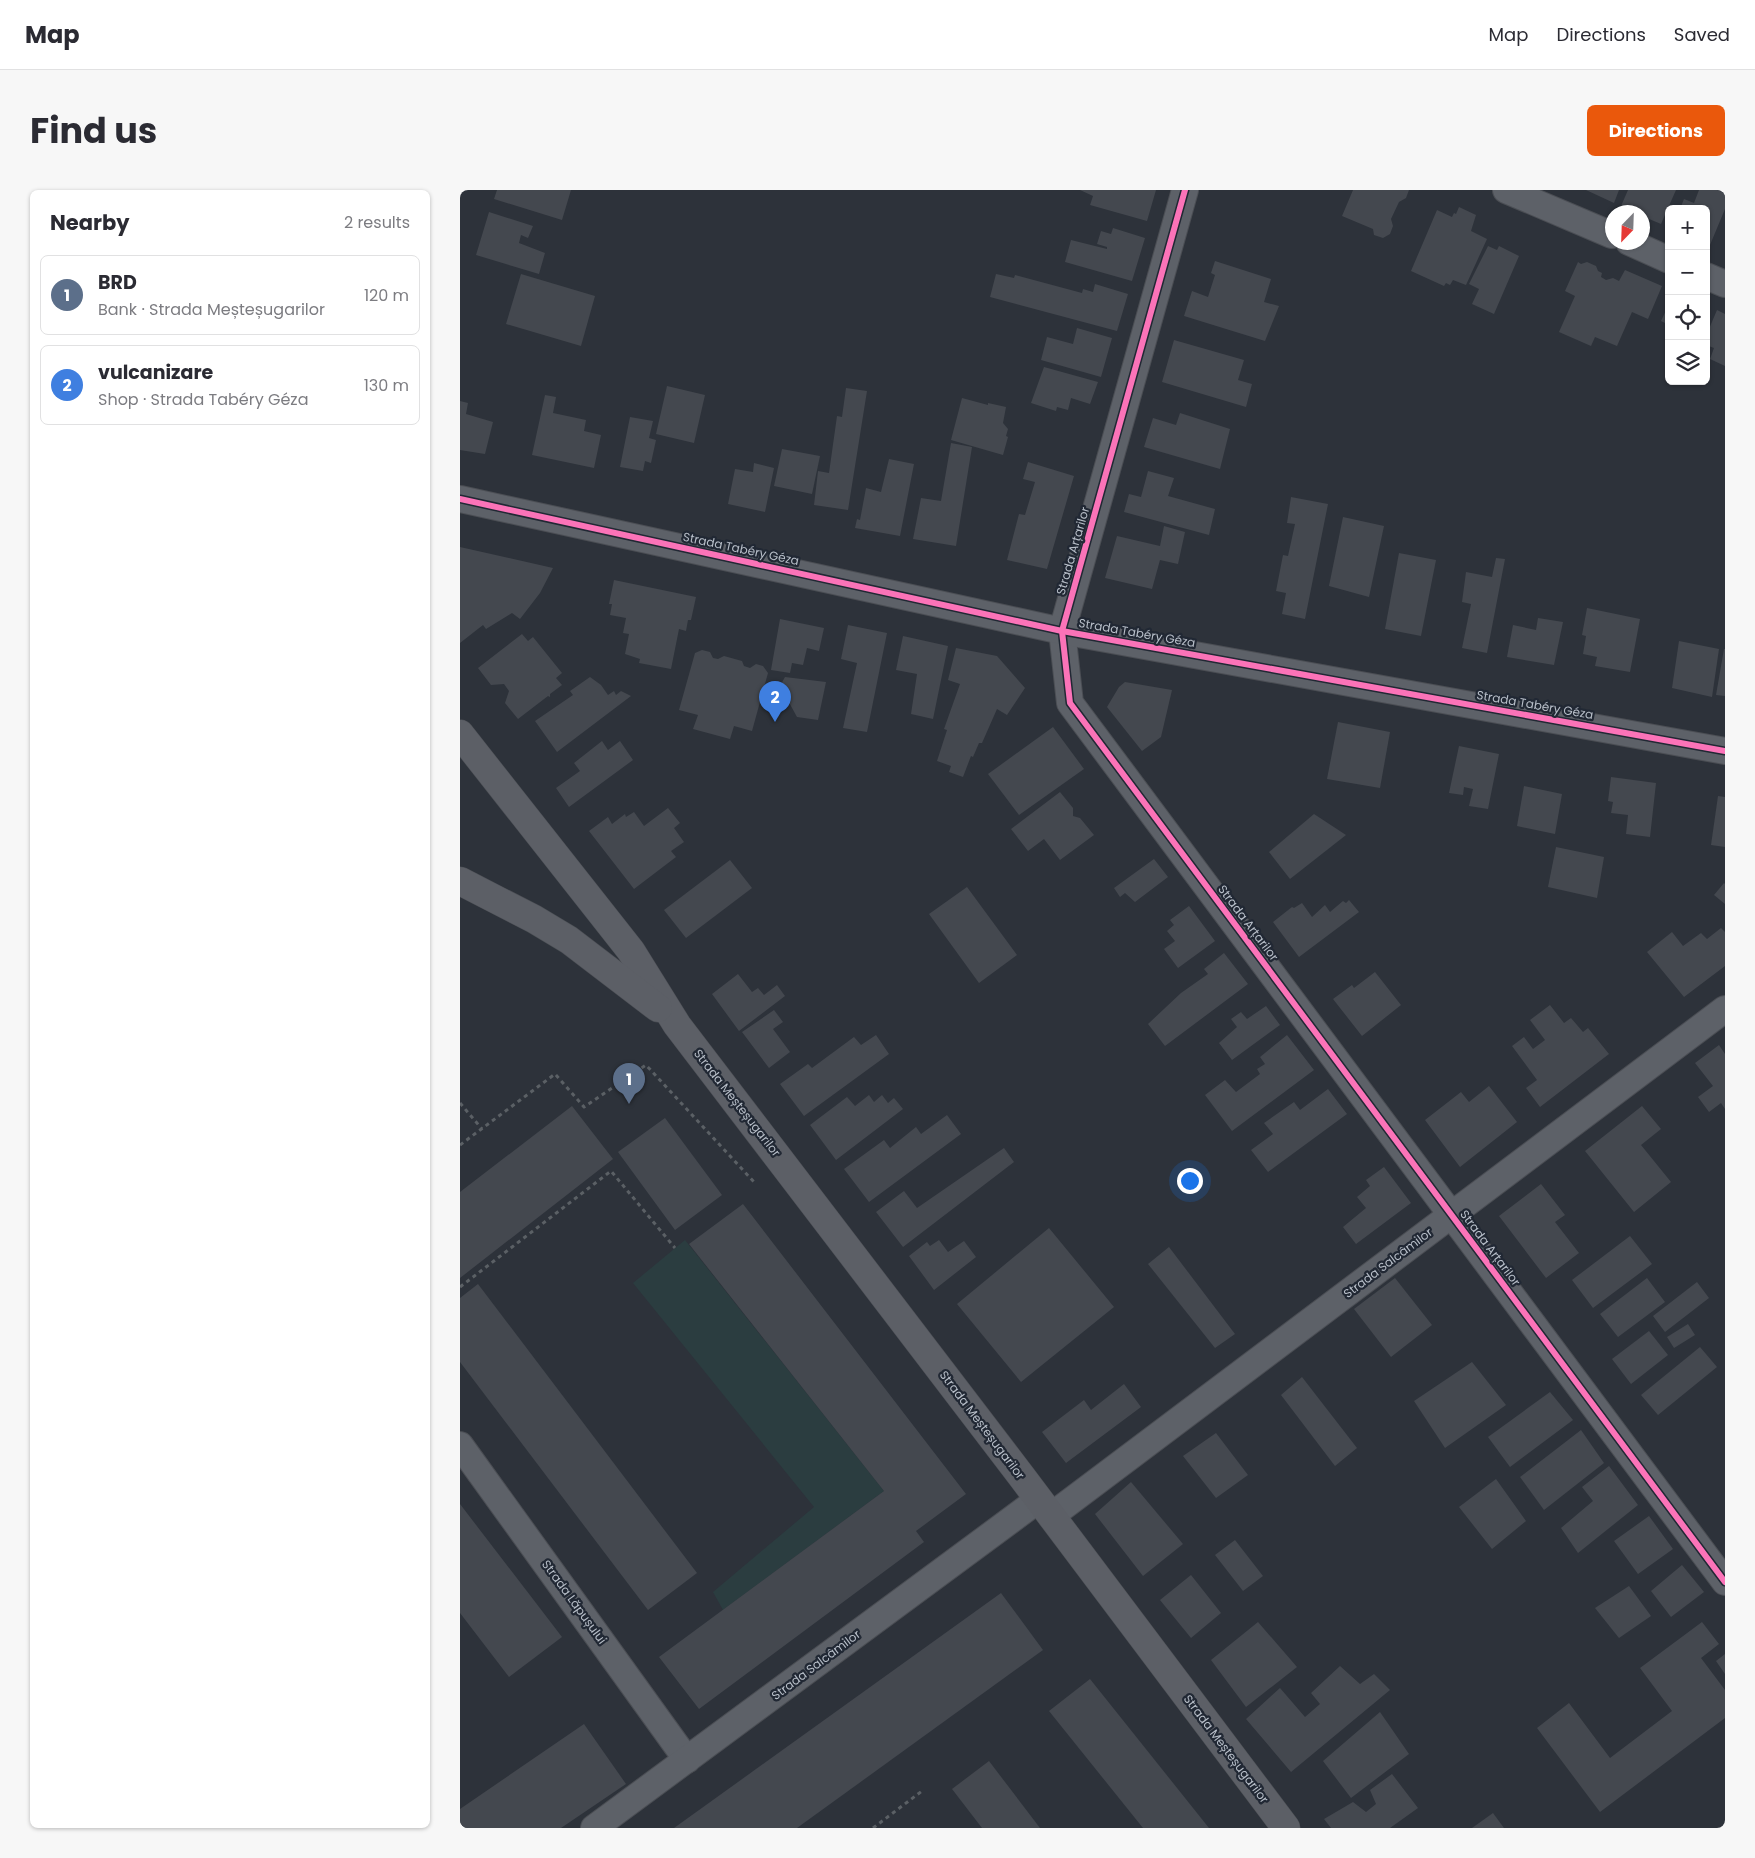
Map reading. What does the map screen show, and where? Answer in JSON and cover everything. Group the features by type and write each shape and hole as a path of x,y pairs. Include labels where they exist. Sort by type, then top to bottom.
{"main road":[{"name":"Strada Meșteșugarilor","path":"460,734 631,951 677,1024 1286,1828"},
{"name":"Strada Meșteșugarilor","path":"460,881 534,919 569,940 677,1024"}],"street":[{"name":"Strada Arțarilor","path":"1185,190 1062,631 1070,703 1725,1582"},
{"path":"1506,190 1605,233"},
{"path":"1647,250 1665,258"},
{"path":"1710,278 1725,284"},
{"name":"Strada Tabéry Géza","path":"460,499 1062,631 1725,751"},
{"name":"Strada Salcâmilor","path":"594,1828 1452,1216 1725,1009"},
{"name":"Strada Lăpușului","path":"460,1445 687,1760"}],"path":[{"path":"460,1145 555,1074 584,1107 646,1065 754,1182"},
{"path":"460,1103 482,1129"},
{"path":"460,1287 611,1171 675,1248"},
{"path":"873,1828 922,1791"}],"shaded area":[{"path":"685,1240 884,1491 723,1610 713,1592 814,1507 633,1283"}],"building":[{"path":"497,190 571,190 562,220 494,199"},
{"path":"1080,190 1156,190 1147,221 1090,205 1093,196"},
{"path":"1353,190 1409,190 1406,198 1399,202 1391,219 1393,226 1390,234 1383,238 1374,235 1373,229 1342,216"},
{"path":"1586,190 1619,190 1614,203"},
{"path":"1628,190 1676,190 1669,205 1665,205 1665,215 1661,224 1650,219 1650,205 1621,205"},
{"path":"1699,190 1717,190 1725,193 1725,209 1710,245 1710,205 1682,205 1684,199 1694,203"},
{"path":"1459,207 1476,215 1471,231 1487,239 1466,285 1453,280 1450,285 1446,283 1444,286 1411,271 1437,210 1452,217 1454,213 1456,214"},
{"path":"489,212 533,226 528,238 521,235 519,243 545,253 539,274 476,255"},
{"path":"1113,228 1145,238 1132,281 1065,262 1071,240 1107,249 1107,247 1097,244 1101,231 1111,234"},
{"path":"1488,246 1497,250 1499,246 1519,256 1494,314 1472,304 1479,289 1469,284"},
{"path":"1215,261 1271,279 1264,302 1279,306 1265,341 1184,316 1192,291 1208,297 1215,275 1211,273"},
{"path":"1578,262 1581,264 1587,262 1596,266 1598,271 1602,273 1601,277 1606,280 1613,278 1619,281 1625,270 1662,286 1648,319 1632,312 1617,346 1595,337 1591,346 1559,332 1575,296 1565,291"},
{"path":"521,274 595,296 581,346 506,324"},
{"path":"996,274 1014,278 1015,275 1082,293 1083,289 1093,292 1095,284 1128,294 1117,331 990,297"},
{"path":"1717,310 1725,314 1725,366 1710,359 1714,348 1710,346 1710,327"},
{"path":"1665,312 1665,323 1661,321"},
{"path":"1077,328 1112,338 1101,377 1041,360 1047,337 1073,344"},
{"path":"1174,340 1244,360 1238,380 1252,384 1246,407 1162,382"},
{"path":"1044,367 1098,382 1090,404 1071,398 1068,410 1057,407 1056,411 1031,403"},
{"path":"667,386 705,395 694,443 656,434"},
{"path":"846,388 867,391 848,510 814,505 818,471 829,473 837,416 842,417"},
{"path":"545,395 556,397 553,413 586,420 584,431 601,435 594,468 532,455"},
{"path":"962,398 988,405 988,403 1006,407 1003,423 1008,429 1006,436 1008,437 1003,455 951,440"},
{"path":"460,401 468,403 466,414 493,422 485,454 460,450"},
{"path":"1180,413 1230,429 1220,469 1144,447 1153,418 1176,425"},
{"path":"630,417 653,421 649,438 656,440 651,463 645,461 643,471 620,467"},
{"path":"951,443 972,447 956,546 913,539 921,498 941,501"},
{"path":"782,449 820,456 812,494 774,486"},
{"path":"889,459 914,464 900,536 855,528 857,519 860,520 866,488 881,492"},
{"path":"1028,462 1074,476 1047,569 1007,560 1019,514 1025,515 1035,482 1023,479"},
{"path":"754,463 774,468 765,512 728,504 735,469 753,472"},
{"path":"1148,471 1174,478 1168,496 1215,509 1209,535 1124,512 1129,494 1141,497"},
{"path":"1291,497 1328,504 1305,619 1282,614 1286,593 1276,591 1283,555 1288,556 1295,524 1287,523"},
{"path":"1343,517 1384,526 1369,597 1329,586"},
{"path":"1164,526 1185,532 1178,564 1160,560 1152,589 1105,578 1117,536 1160,546"},
{"path":"460,547 553,568 540,593 520,619 512,613 486,629 483,625 460,643"},
{"path":"1399,553 1436,560 1421,636 1385,629"},
{"path":"1496,558 1505,559 1487,653 1462,648 1471,604 1462,602 1466,572 1492,577"},
{"path":"614,580 696,597 691,620 688,620 686,631 679,629 671,669 639,663 640,659 625,654 629,634 623,633 626,618 610,615 612,604 609,604"},
{"path":"1587,608 1640,619 1630,672 1595,666 1597,657 1583,654 1586,636 1582,635"},
{"path":"1538,618 1563,622 1554,665 1507,657 1513,625 1536,630"},
{"path":"780,619 824,628 819,651 807,648 803,665 792,663 790,673 771,670"},
{"path":"848,625 887,633 867,732 843,728 857,663 841,659"},
{"path":"522,634 528,641 533,637 562,673 556,678 562,685 550,694 550,697 548,696 518,719 505,703 509,691 504,684 491,685 478,668"},
{"path":"903,636 948,646 933,719 911,714 917,674 896,670"},
{"path":"1679,641 1719,649 1712,697 1672,688"},
{"path":"956,648 997,656 1025,688 1007,715 997,709 982,743 979,743 973,757 971,756 963,777 949,772 951,766 937,761 947,730 944,729 960,684 948,680"},
{"path":"1725,649 1725,696 1716,695"},
{"path":"702,650 710,652 713,658 718,659 724,656 742,661 744,666 750,668 756,664 763,666 768,673 752,731 734,726 730,739 693,729 698,715 679,710 695,653"},
{"path":"590,677 601,685 608,695 614,691 616,695 621,691 631,696 557,752 535,721 573,695 570,691"},
{"path":"785,677 826,682 818,720 797,717 780,686"},
{"path":"1125,682 1172,690 1161,737 1142,751 1107,707 1119,687"},
{"path":"1338,722 1390,732 1380,788 1327,779"},
{"path":"1053,727 1084,769 1019,815 988,774"},
{"path":"602,741 608,750 620,741 633,760 569,807 556,788 580,771 574,763"},
{"path":"1459,746 1499,754 1488,809 1469,806 1473,789 1464,787 1463,795 1449,793"},
{"path":"1611,777 1656,783 1650,837 1626,834 1628,815 1611,813 1613,802 1608,801"},
{"path":"1524,786 1562,794 1555,834 1517,826"},
{"path":"1060,792 1073,808 1073,816 1080,818 1094,835 1060,860 1044,839 1028,851 1011,829"},
{"path":"1718,796 1725,797 1725,847 1711,845"},
{"path":"668,808 680,823 674,828 684,842 671,851 676,857 634,889 589,831 608,817 612,824 625,814 626,817 634,812 644,826"},
{"path":"1314,814 1346,835 1290,879 1269,852"},
{"path":"1556,847 1604,857 1597,898 1548,887"},
{"path":"1154,859 1168,877 1135,902 1125,893 1120,897 1114,888"},
{"path":"730,860 752,888 686,938 664,910"},
{"path":"1725,884 1725,904 1714,895"},
{"path":"967,887 1017,955 979,983 929,914"},
{"path":"1349,900 1359,912 1299,957 1273,922 1292,907 1294,908 1302,903 1312,917 1325,905 1330,912 1343,901 1346,903"},
{"path":"1189,906 1215,941 1178,968 1164,949 1175,941 1167,931 1174,925 1170,920"},
{"path":"1721,928 1725,932 1725,966 1684,997 1647,952 1672,932 1683,946 1701,933 1707,939"},
{"path":"1224,953 1248,984 1165,1046 1148,1024 1181,993 1208,974 1204,969"},
{"path":"1375,972 1401,1005 1362,1036 1333,999 1352,985 1354,988"},
{"path":"738,974 752,992 758,988 764,995 777,985 785,996 739,1031 712,994"},
{"path":"1550,1005 1564,1023 1571,1018 1583,1032 1588,1028 1609,1054 1540,1107 1526,1088 1537,1080 1512,1046 1524,1037 1533,1049 1545,1040 1530,1020"},
{"path":"1266,1006 1280,1025 1232,1060 1219,1043 1237,1027 1231,1019 1241,1012 1247,1019"},
{"path":"774,1010 783,1022 773,1029 790,1052 769,1068 742,1032"},
{"path":"876,1035 889,1054 804,1116 780,1084 808,1064 812,1068 854,1037 861,1045"},
{"path":"1287,1035 1314,1070 1232,1131 1205,1095 1225,1080 1236,1092 1260,1074 1257,1069 1265,1064 1260,1057"},
{"path":"1719,1045 1725,1054 1725,1109 1721,1103 1709,1112 1698,1097 1713,1086 1695,1063"},
{"path":"1489,1086 1517,1122 1460,1167 1425,1120 1461,1092 1469,1102"},
{"path":"1328,1089 1347,1114 1268,1172 1251,1150 1273,1134 1264,1123 1294,1102 1300,1110"},
{"path":"869,1095 874,1102 882,1095 888,1103 894,1098 903,1109 836,1160 810,1125 847,1097 855,1106"},
{"path":"572,1106 613,1159 460,1278 460,1192"},
{"path":"1642,1106 1661,1129 1641,1145 1671,1182 1634,1212 1585,1151"},
{"path":"947,1115 961,1134 869,1202 844,1169 884,1140 890,1148 916,1127 921,1134"},
{"path":"665,1118 722,1195 675,1230 618,1152"},
{"path":"1004,1148 1014,1162 903,1247 876,1212 904,1191 917,1208"},
{"path":"1384,1167 1411,1203 1356,1244 1343,1227 1366,1208 1357,1197 1370,1186 1366,1180"},
{"path":"1541,1184 1565,1215 1555,1222 1579,1253 1546,1278 1499,1216"},
{"path":"743,1204 966,1494 916,1531 924,1542 699,1709 659,1657 884,1491 689,1244"},
{"path":"1049,1228 1114,1307 1021,1382 957,1304"},
{"path":"1630,1236 1652,1264 1593,1308 1572,1280"},
{"path":"939,1240 948,1252 964,1241 976,1257 934,1290 909,1256 927,1242 930,1246"},
{"path":"1169,1247 1235,1334 1215,1348 1148,1264"},
{"path":"1395,1278 1432,1325 1391,1357 1354,1309"},
{"path":"1647,1278 1665,1302 1618,1337 1600,1314"},
{"path":"1697,1282 1709,1298 1665,1332 1653,1316"},
{"path":"478,1284 697,1573 648,1610 460,1362 460,1298"},
{"path":"1688,1324 1695,1335 1674,1348 1667,1337"},
{"path":"1649,1331 1668,1355 1631,1384 1612,1359"},
{"path":"1700,1347 1717,1367 1658,1415 1641,1395"},
{"path":"1472,1362 1506,1405 1445,1448 1414,1401"},
{"path":"1302,1377 1357,1448 1335,1466 1281,1395"},
{"path":"1124,1384 1141,1407 1066,1463 1042,1432 1084,1400 1091,1410"},
{"path":"1550,1392 1573,1420 1510,1467 1488,1437"},
{"path":"1581,1430 1604,1463 1544,1510 1520,1477"},
{"path":"1216,1433 1248,1475 1216,1498 1183,1456"},
{"path":"1609,1466 1638,1505 1578,1553 1561,1528 1593,1501 1582,1487"},
{"path":"1496,1479 1526,1521 1492,1549 1459,1507"},
{"path":"1131,1482 1183,1544 1143,1576 1095,1514"},
{"path":"460,1504 562,1637 509,1677 460,1613"},
{"path":"1649,1516 1673,1549 1638,1574 1614,1541"},
{"path":"1235,1540 1263,1576 1243,1591 1215,1555"},
{"path":"1682,1565 1704,1592 1671,1617 1651,1591"},
{"path":"1191,1575 1221,1613 1191,1638 1160,1600"},
{"path":"1629,1586 1651,1616 1619,1638 1595,1608"},
{"path":"1001,1593 1043,1650 797,1828 674,1828"},
{"path":"1258,1622 1297,1667 1246,1707 1211,1660"},
{"path":"1702,1622 1719,1644 1701,1658 1725,1690 1725,1718 1600,1812 1537,1728 1569,1703 1610,1758 1672,1711 1640,1668"},
{"path":"1725,1654 1725,1674 1716,1661"},
{"path":"1340,1666 1360,1684 1374,1674 1390,1690 1291,1772 1246,1719 1280,1688 1305,1717 1320,1704 1311,1693"},
{"path":"1090,1679 1209,1828 1143,1828 1049,1711"},
{"path":"1380,1712 1409,1754 1351,1798 1323,1761"},
{"path":"584,1724 626,1784 561,1828 460,1828 460,1809"},
{"path":"989,1761 1040,1828 982,1828 952,1789"},
{"path":"1392,1774 1418,1808 1390,1828 1331,1828 1324,1819 1353,1802 1366,1812 1376,1804 1370,1790"},
{"path":"1493,1813 1504,1828 1472,1828"}],"cycle path":[{"path":"1185,190 1062,631 1070,703 1725,1582"},
{"path":"460,499 1062,631 1725,751"}],"place":[{"name":"vulcanizare","path":"775,722"},
{"name":"BRD","path":"629,1104"}]}
